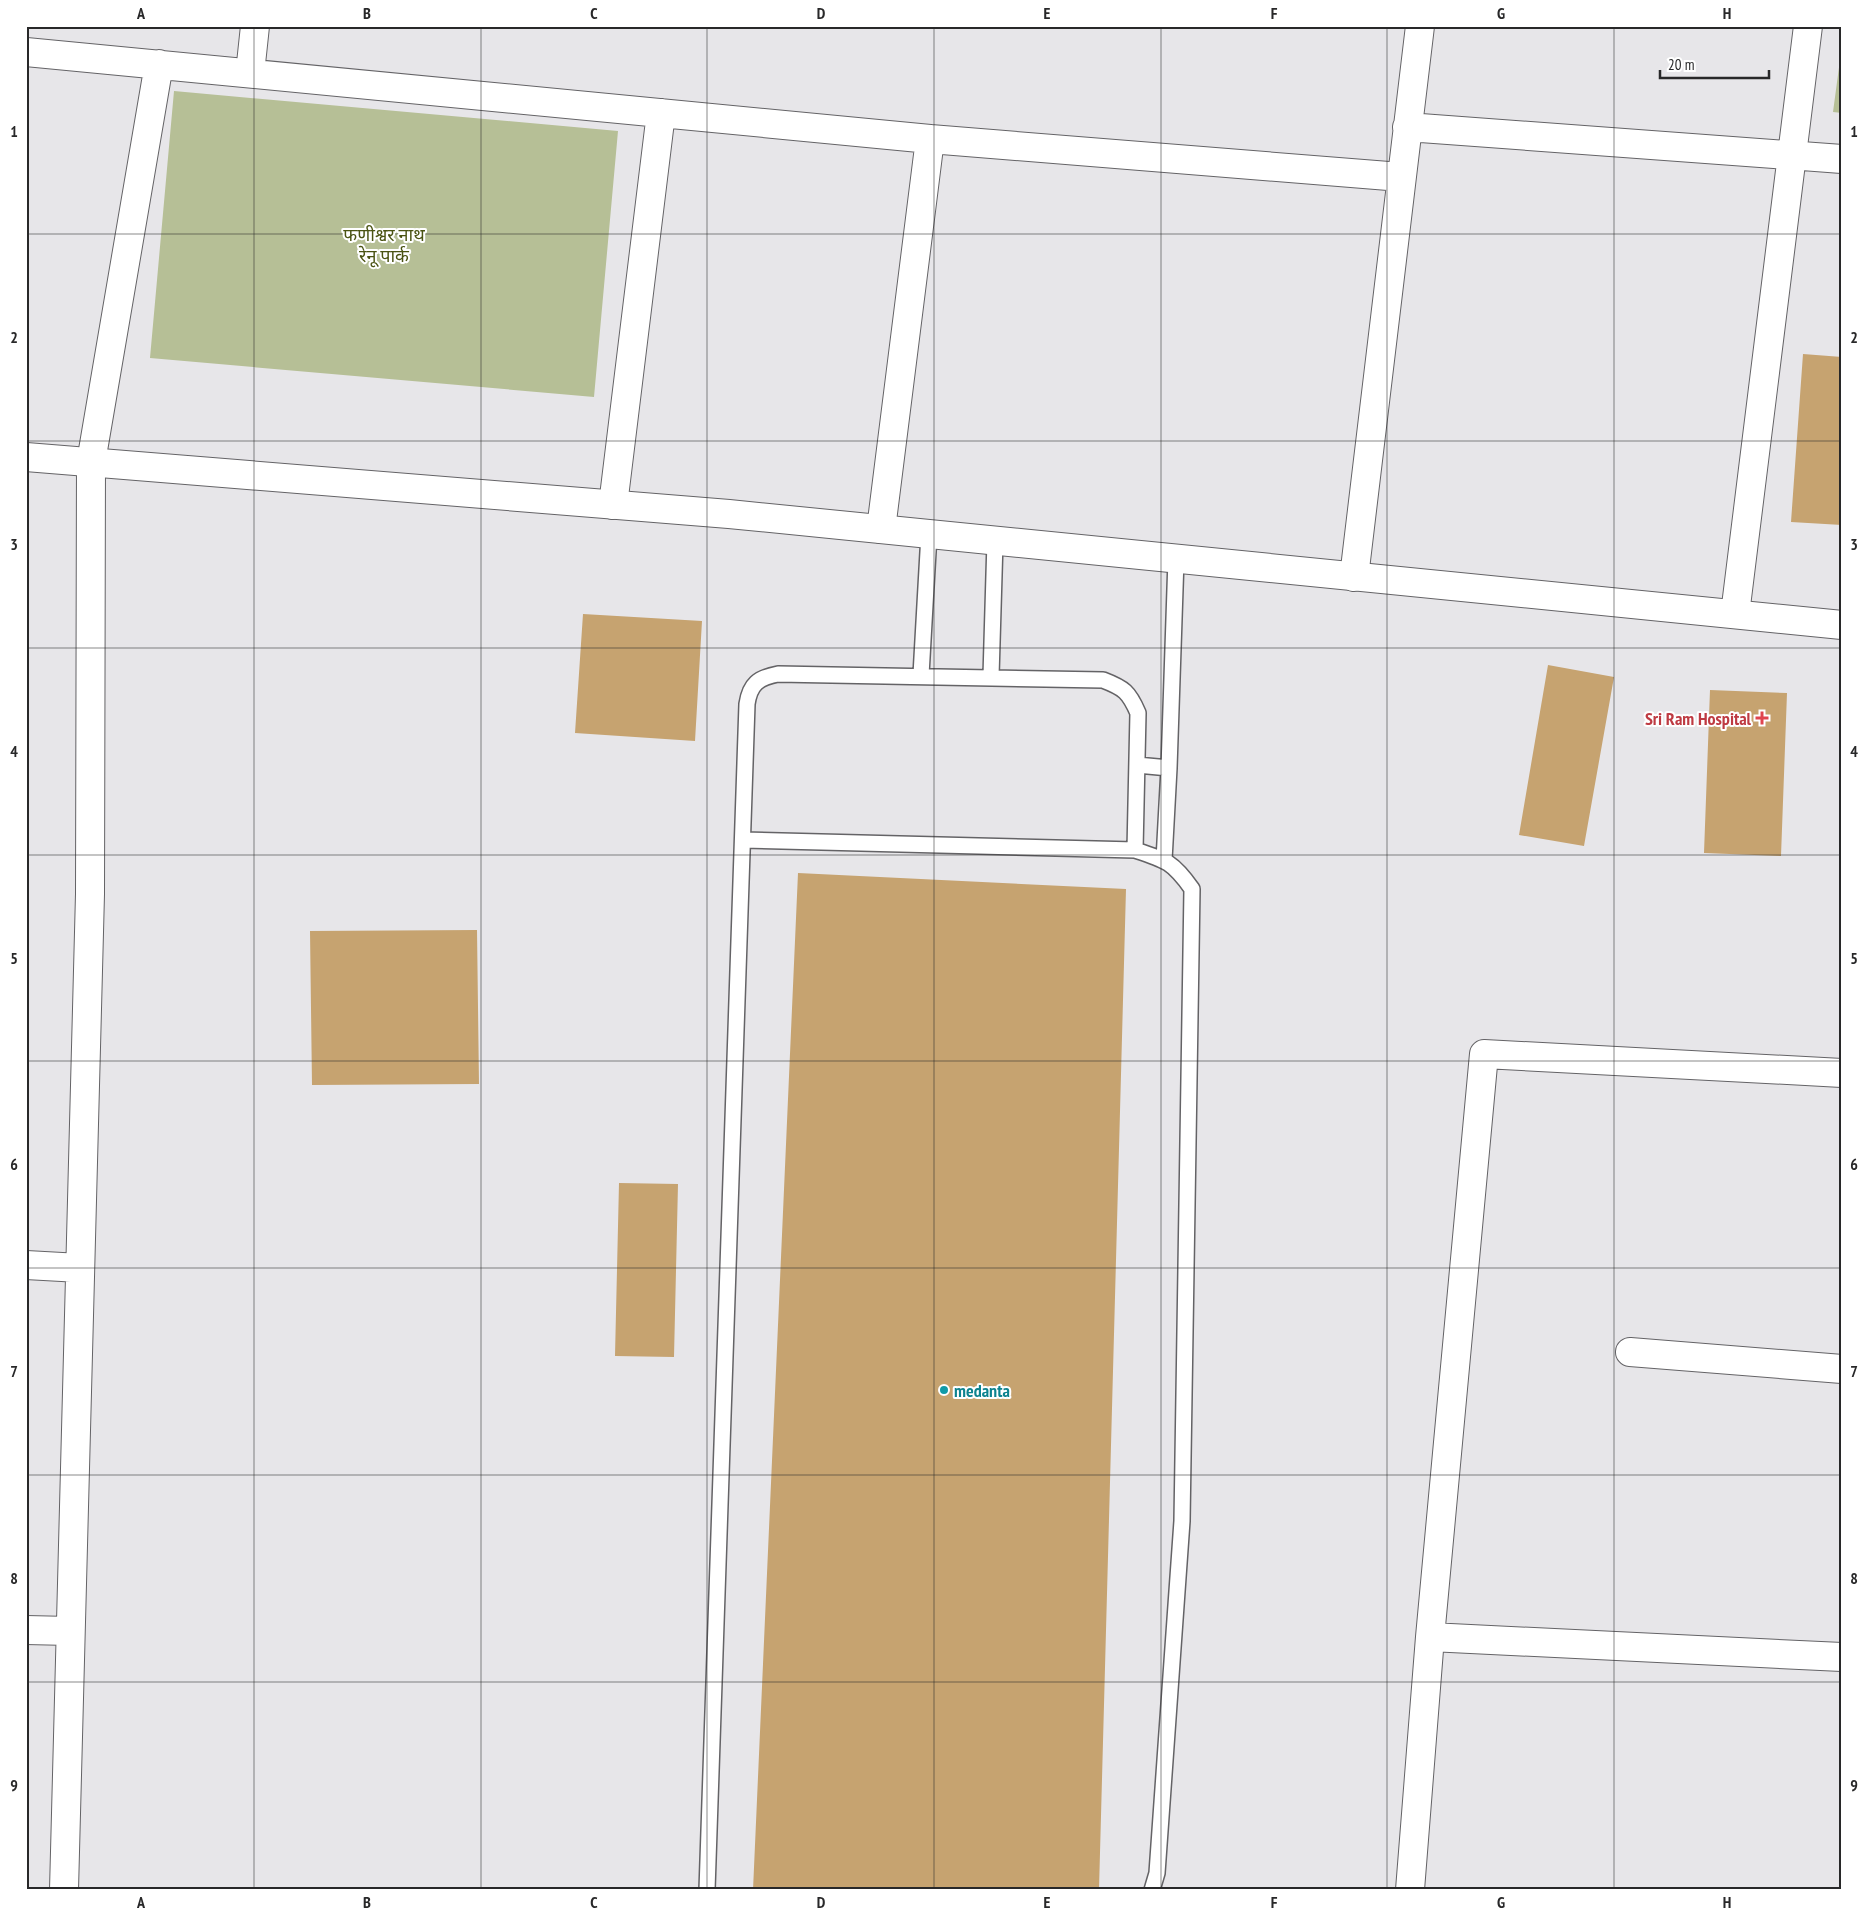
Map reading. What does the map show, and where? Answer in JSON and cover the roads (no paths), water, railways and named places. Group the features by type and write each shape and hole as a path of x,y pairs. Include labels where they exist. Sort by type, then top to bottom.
{"street":[{"path":"250,73 256,26"},
{"path":"1354,577 1420,26"},
{"path":"1735,614 1808,26"},
{"path":"26,52 930,139 1401,177"},
{"path":"64,1890 90,894 91,462 159,64"},
{"path":"613,505 660,113"},
{"path":"1407,127 1842,158"},
{"path":"880,529 930,139"},
{"path":"26,457 880,529 1842,625"},
{"path":"1410,1890 1430,1637 1484,1054 1842,1073"},
{"path":"26,1265 80,1268"},
{"path":"1630,1352 1842,1369"},
{"path":"26,1630 70,1631"},
{"path":"1430,1637 1842,1657"}],"lane":[{"path":"920,675 929,534"},
{"path":"991,676 995,541"},
{"path":"1164,860 1176,559"},
{"path":"707,1890 747,704 749,692 754,682 764,676 778,674 991,676 1103,680 1120,686 1131,697 1138,713 1135,850"},
{"path":"1137,766 1169,768"},
{"path":"743,840 1135,850 1164,860 1177,868 1192,889 1182,1521 1157,1890"},
{"path":"1152,1890 1157,1873"}],"place":[{"name":"Sri Ram Hospital","path":"1762,718"},
{"name":"medanta","path":"944,1390"}],"park label":[{"name":"फणीश्वर नाथ रेनू पार्क","path":"384,244"}]}
